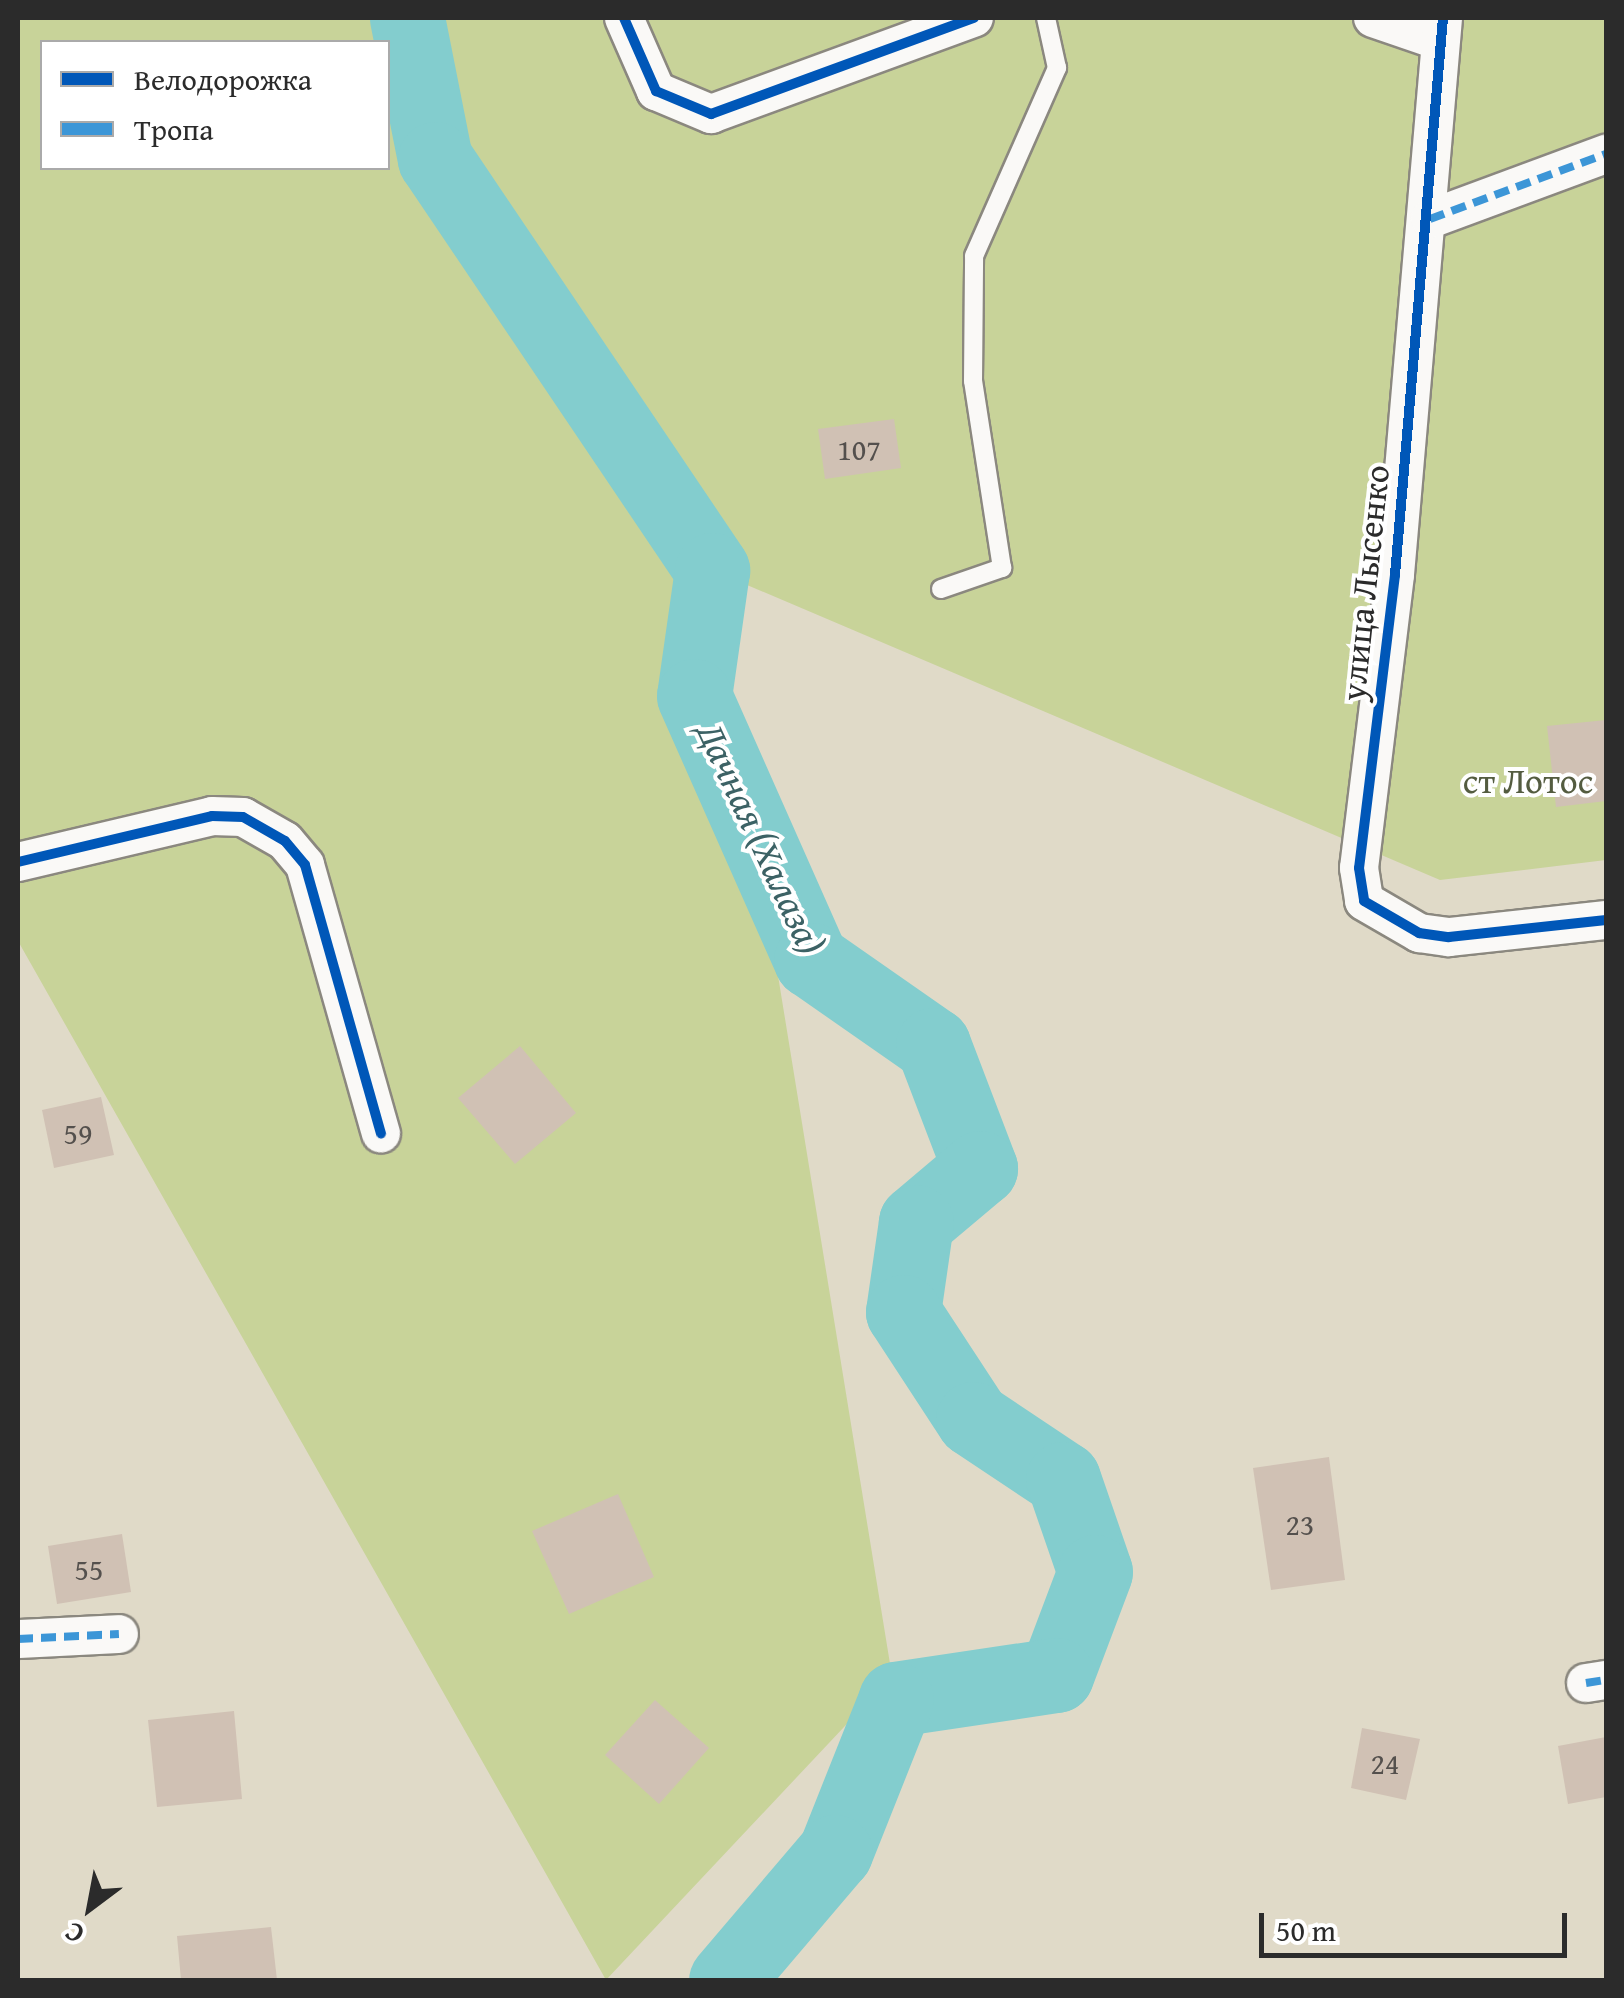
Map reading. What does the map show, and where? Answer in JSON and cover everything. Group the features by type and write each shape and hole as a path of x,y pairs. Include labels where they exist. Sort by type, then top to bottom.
{"street":[{"path":"624,18 656,91 711,114 974,18"},
{"path":"1373,18 1442,29"},
{"name":"улица Лысенко","path":"1442,29 1430,218 1359,868 1364,901 1419,933 1449,937 1606,920"},
{"path":"1430,218 1606,154"},
{"path":"18,862 212,816 242,816 285,841 306,865 381,1132"},
{"path":"18,1639 120,1634"}],"lane":[{"path":"940,589 1002,568 973,381 974,256 1057,68 1046,18"}],"green space":[{"name":"ст Лотос","path":"18,18 1606,18 1606,860 1440,880 712,570 892,1676 606,1980 18,941"}],"building":[{"path":"894,419 901,468 825,479 818,429"},
{"path":"1606,720 1606,801 1556,807 1547,726"},
{"path":"520,1046 576,1113 515,1164 458,1098"},
{"path":"101,1097 114,1155 54,1168 42,1110"},
{"path":"1329,1457 1345,1580 1271,1590 1253,1468"},
{"path":"618,1494 654,1577 569,1614 532,1531"},
{"path":"122,1534 131,1592 57,1604 48,1546"},
{"path":"655,1700 709,1748 659,1804 605,1755"},
{"path":"234,1711 242,1799 157,1807 148,1720"},
{"path":"1362,1728 1420,1739 1406,1800 1351,1788"},
{"path":"1606,1737 1606,1797 1568,1804 1558,1746"},
{"path":"271,1927 277,1980 181,1980 177,1936"}],"waterway":[{"name":"Дачная (Халаза)","path":"407,18 435,159 712,570 694,696 811,960 933,1045 980,1168 916,1222 903,1312 973,1419 1063,1479 1095,1572 1056,1675 896,1699 835,1852 726,1980"}],"marked path":[{"path":"1430,219 1606,154"},
{"path":"18,1639 119,1634"},
{"path":"1586,1683 1606,1680"}],"cycle path":[{"path":"624,18 656,91 711,114 974,18"},
{"path":"1443,18 1395,575 1359,868 1364,901 1419,933 1449,937 1606,920"},
{"path":"18,862 212,816 243,817 285,841 305,865 381,1133"}]}
